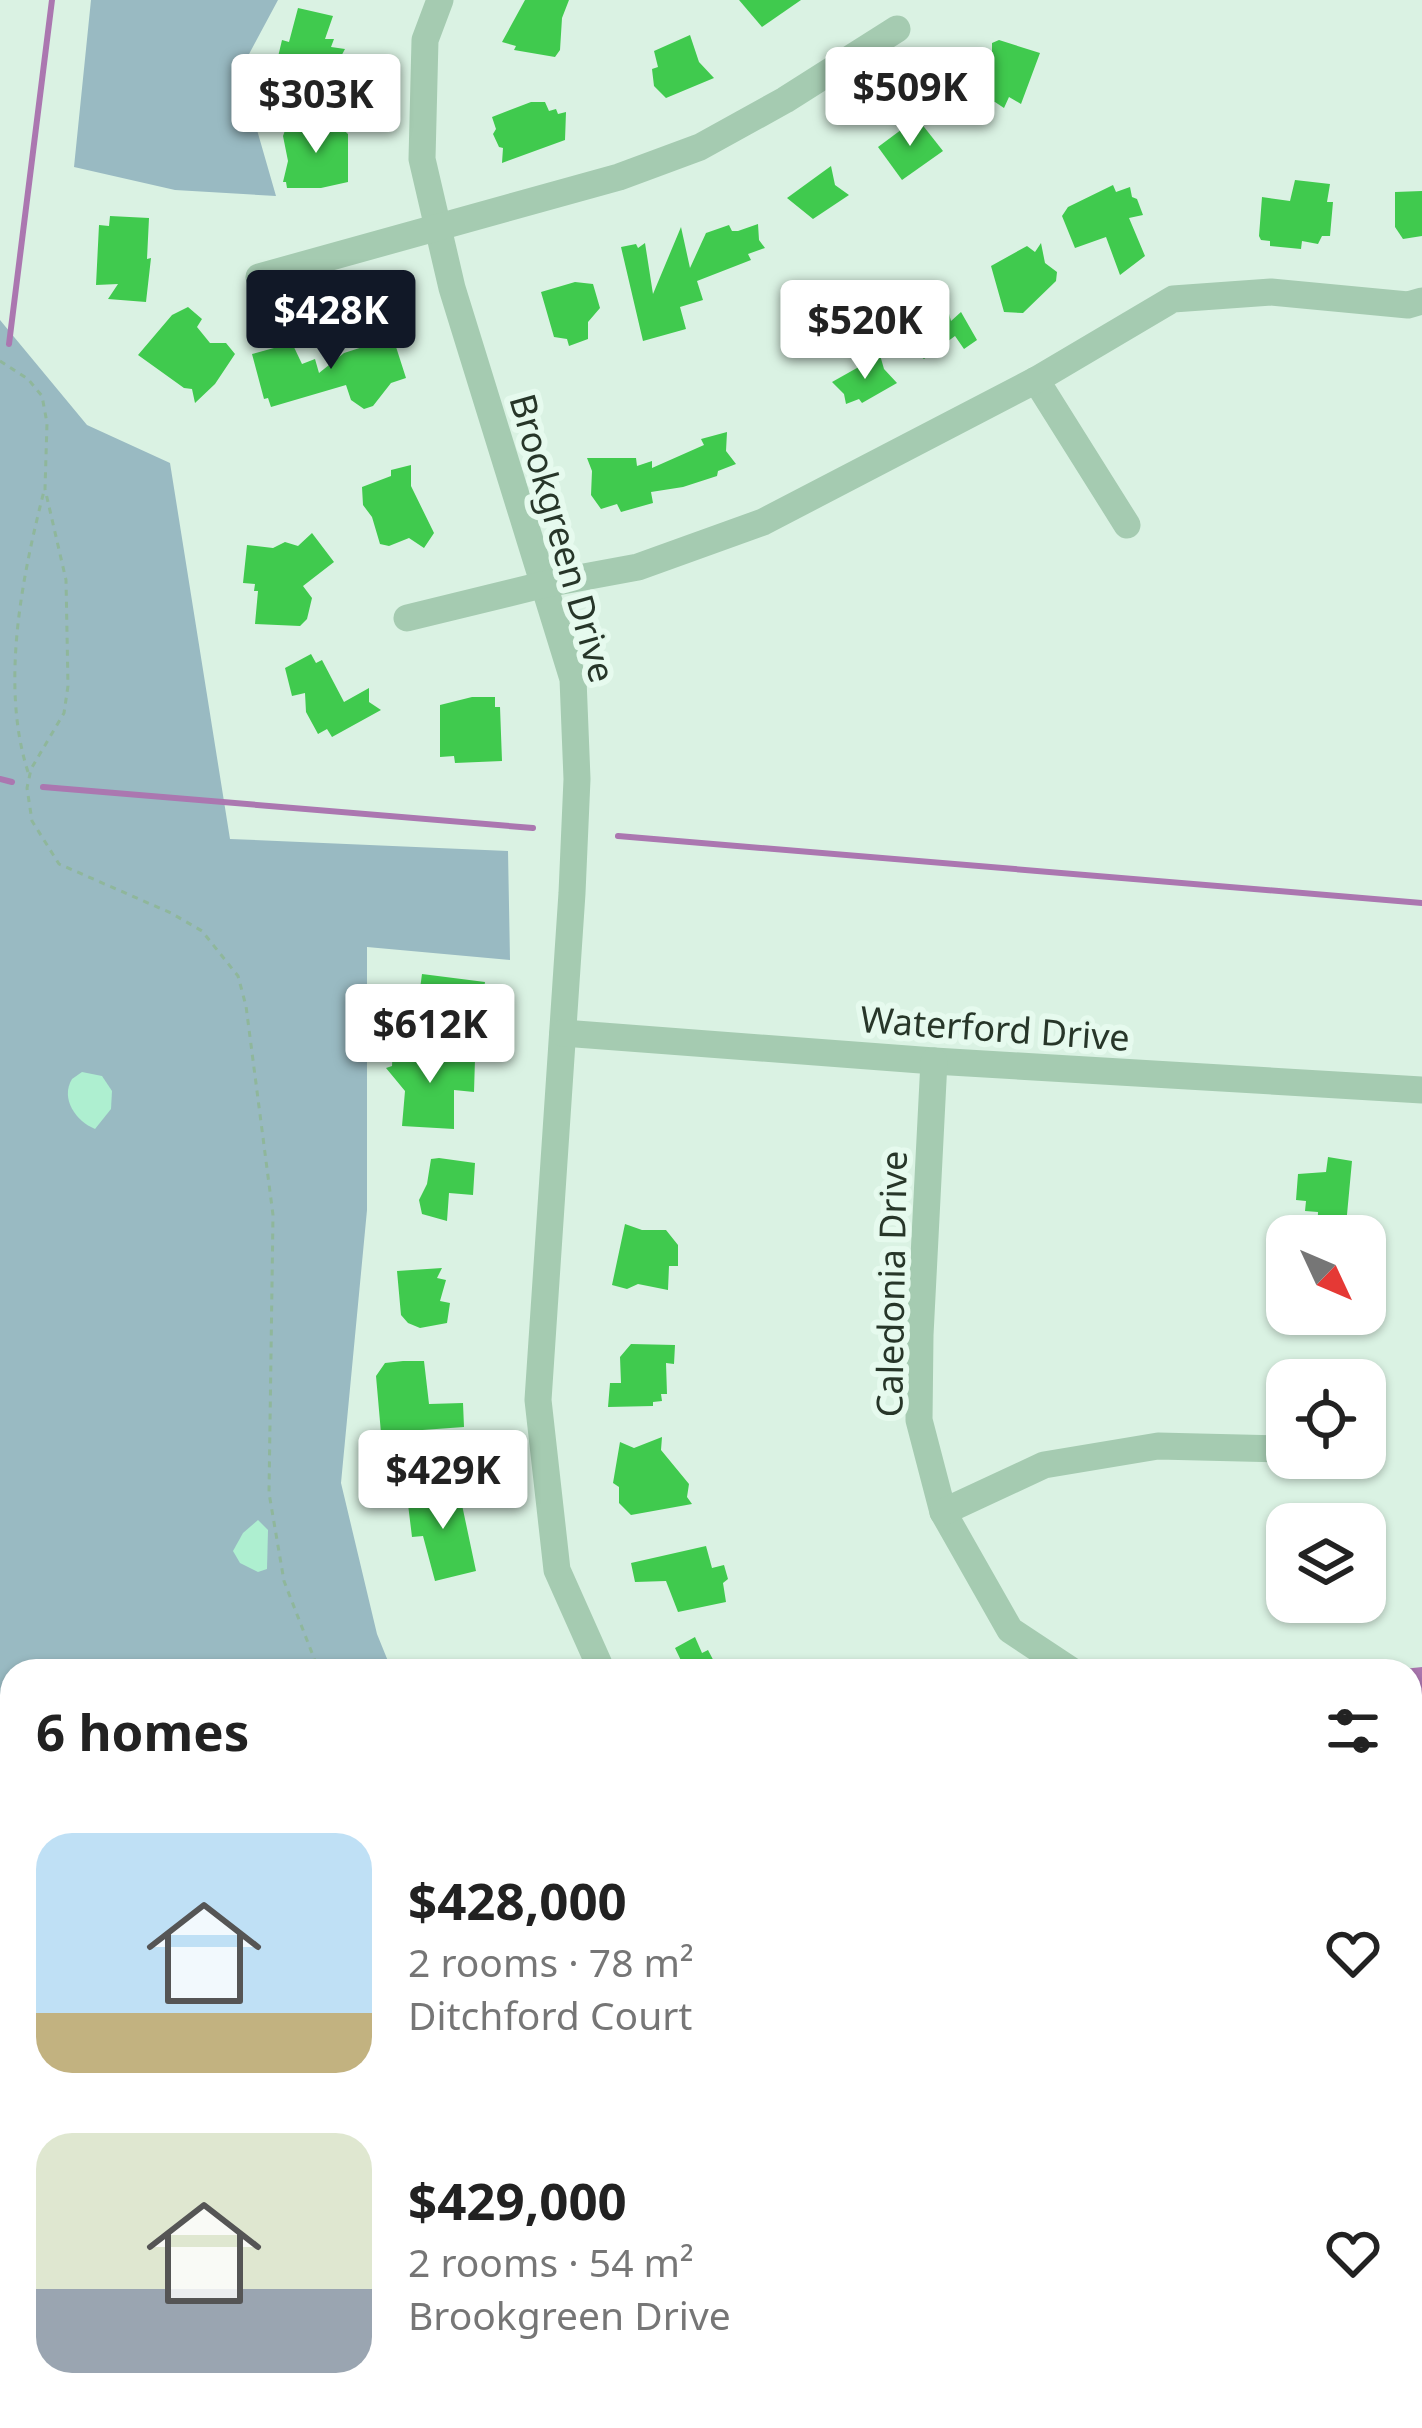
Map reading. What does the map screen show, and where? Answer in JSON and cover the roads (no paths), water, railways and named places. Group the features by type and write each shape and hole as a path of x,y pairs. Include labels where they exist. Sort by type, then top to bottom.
{"street":[{"name":"Brookgreen Drive","path":"440,0 425,40 422,160 452,288 573,679 578,779 538,1400 557,1570 597,1659"},
{"path":"259,277 619,178 700,147 897,29"},
{"path":"407,618 638,566 763,522 1036,380 1173,299 1271,292 1408,305 1422,301"},
{"path":"1036,380 1127,525"},
{"name":"Waterford Drive","path":"563,1033 1422,1090"},
{"name":"Caledonia Drive","path":"934,1061 919,1420 943,1512 1010,1630 1054,1659"},
{"path":"943,1512 1044,1465 1158,1446 1266,1449"}],"waterway":[{"path":"9,344 52,0"},
{"path":"0,779 12,782"},
{"path":"43,787 533,828"},
{"path":"618,836 1422,903"}]}
